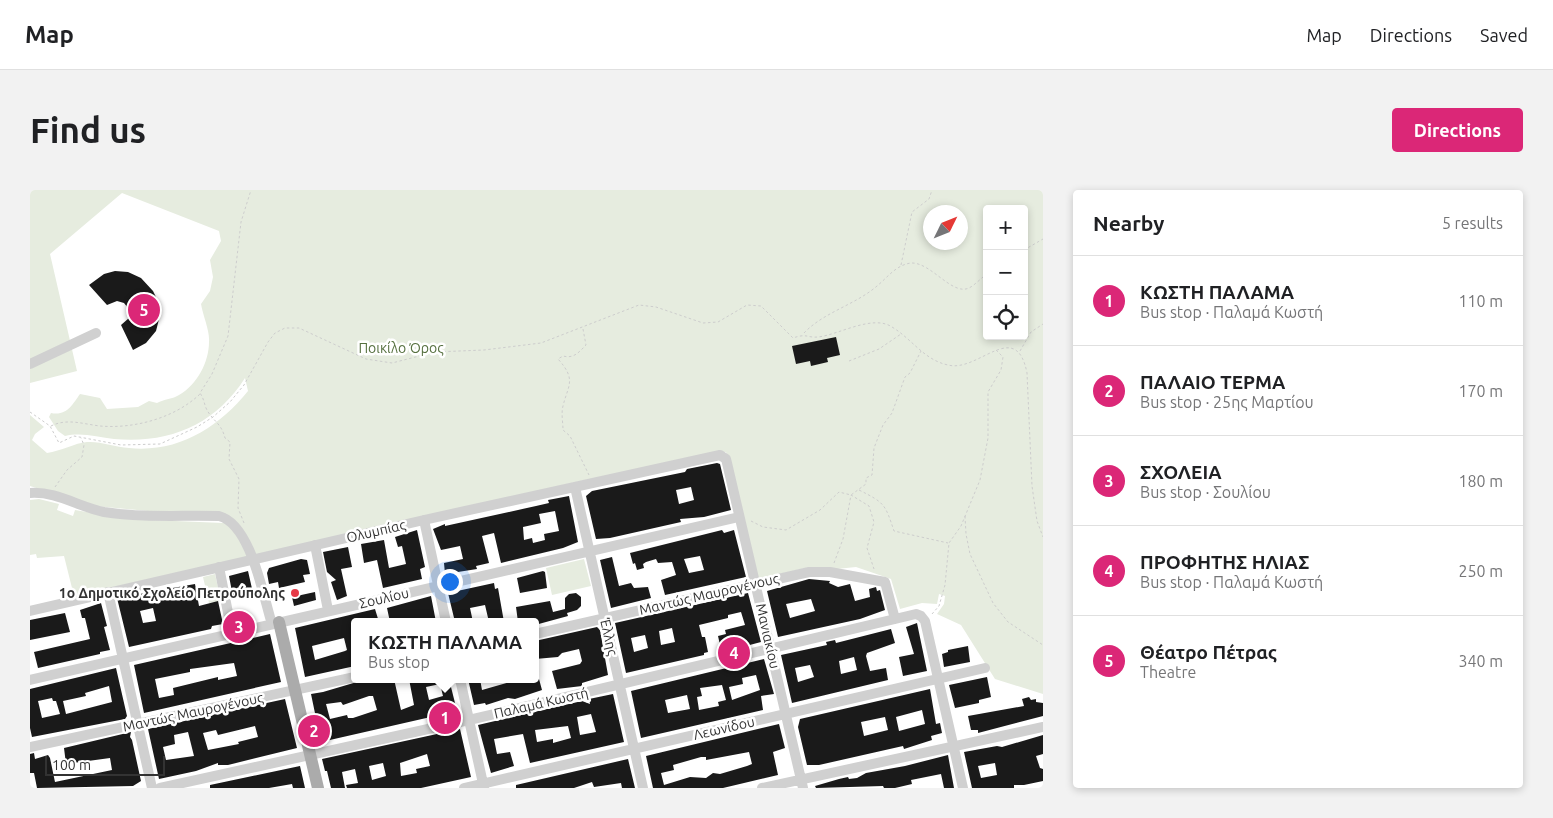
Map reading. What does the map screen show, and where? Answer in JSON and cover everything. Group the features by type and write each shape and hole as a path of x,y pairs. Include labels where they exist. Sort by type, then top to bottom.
{"main road":[{"path":"276,623 295,691 318,788"}],"street":[{"path":"30,364 96,334"},
{"name":"Ολυμπίας","path":"30,611 593,482 716,455 723,456"},
{"name":"Μανιακίου","path":"723,456 727,463 802,783"},
{"name":"Έλλης","path":"575,487 643,788"},
{"path":"30,493 51,494 106,512 150,516 193,515 224,517 236,526 253,559 276,623"},
{"name":"Σουλίου","path":"30,680 122,657 739,517"},
{"path":"424,520 445,618"},
{"path":"315,545 328,610"},
{"path":"219,567 232,633"},
{"name":"Μαντώς Μαυρογένους","path":"539,633 809,572 830,572 881,581"},
{"path":"881,581 895,619"},
{"path":"108,592 152,788"},
{"name":"Παλαμά Κωστή","path":"160,788 469,720 916,614 921,616"},
{"path":"921,616 925,621 963,788"},
{"name":"Λεωνίδου","path":"464,788 484,786 634,749 985,668"},
{"name":"Μαντώς Μαυρογένους","path":"30,747 351,678"},
{"path":"461,683 484,786"},
{"path":"762,788 802,783 954,745 1043,727"}],"path":[{"path":"50,426 64,422 116,426 137,424 174,410 193,400 200,393 212,374 228,336 241,222 250,190"},
{"path":"901,266 912,212 929,199 932,190"},
{"path":"1028,248 1043,239"},
{"path":"30,412 50,426 59,443 74,436 121,445 160,444 213,417 230,402 244,385 275,333 285,328 299,328 366,359 392,363 435,352 484,350 541,343 639,305 656,307 703,323 718,322 747,305 761,306 792,338 803,334 814,323 876,287 901,266 921,264 952,285 962,289 968,288 983,277"},
{"path":"803,334 817,337 871,323 890,325 929,358 950,366 968,364 996,350 1014,348 1020,352 1024,358 1027,373 1032,486 1036,520 1043,537"},
{"path":"1020,352 1032,332 1043,324"},
{"path":"583,328 586,345 577,354 569,357 559,357 558,359 570,382 570,389 563,406 563,430 570,436 593,482"},
{"path":"849,361 879,349 902,334"},
{"path":"921,616 933,614 939,606 945,585 949,543 965,516 980,480 988,438 988,392 1001,370 1003,357 996,350"},
{"path":"830,572 843,539 851,495 866,484 866,478 872,476 874,448 883,426 892,413 905,377 910,373 921,351"},
{"path":"200,393 213,417 224,430 225,438 230,442 229,459 239,479 238,508 246,528"},
{"path":"51,494 67,470 82,457 84,445 81,437"},
{"path":"858,490 878,500 886,507 894,531 949,543"},
{"path":"739,517 763,527 786,530 820,510 839,492 851,495 869,506 872,514 874,522 867,548 881,581"},
{"path":"965,516 970,554 993,603 1008,622 1043,645"}],"green space":[{"name":"Ποικίλο Όρος","path":"30,190 1043,190 1043,694 995,679 961,625 937,614 944,604 945,596 939,594 937,604 922,603 900,609 891,579 856,567 827,570 810,567 758,579 726,452 576,482 74,596 64,556 37,558 36,554 30,555 30,500 39,499 59,504 57,510 73,516 75,510 128,519 223,523 232,519 95,506 30,486 30,415 44,427 35,434 32,440 47,453 87,442 147,449 180,442 210,427 224,416 248,391 245,378 220,408 205,419 189,428 153,438 134,440 83,435 65,436 58,431 49,417 51,413 61,413 69,409 80,394 100,398 107,409 138,407 149,401 157,403 179,395 191,385 201,372 207,357 209,338 201,304 210,291 213,277 210,260 221,241 219,231 122,193 50,254 77,371 30,383"},
{"path":"584,559 591,586 552,595 546,568"},
{"path":"215,574 221,601 209,603 203,577"}],"building":[{"path":"115,271 128,272 141,278 153,291 159,303 159,319 156,331 146,343 133,350 121,325 129,318 128,308 124,303 117,301 107,305 89,285 104,274"},
{"path":"836,337 840,355 827,358 828,362 811,366 810,361 796,364 792,346"},
{"path":"720,464 731,510 704,517 680,519 681,522 610,538 596,539 586,496 592,491 685,472 687,469","holes":["691,487 694,500 679,504 676,490"]},
{"path":"569,496 578,542 563,548 501,563 494,533 482,536 489,563 476,566 477,569 445,574 444,563 463,559 460,546 441,550 433,529 445,524 445,526 549,503 548,500","holes":["555,511 559,531 544,534 545,540 533,543 532,538 524,540 523,527 541,523 539,514"]},
{"path":"417,530 425,567 420,569 422,579 383,588 377,560 364,563 361,544 384,540 389,568 406,564 402,546 398,547 395,537"},
{"path":"722,530 724,533 734,530 746,577 665,595 661,580 676,575 672,562 658,563 656,559 646,562 643,564 644,568 637,570 630,553","holes":["700,556 704,570 689,573 684,559"]},
{"path":"348,547 352,567 341,569 347,596 337,600 331,582 336,580 327,572 323,552"},
{"path":"612,557 619,586 631,583 634,588 648,587 651,598 611,608 600,560"},
{"path":"301,559 307,560 310,574 303,575 305,582 279,588 278,582 269,584 267,573 269,568"},
{"path":"248,571 253,593 233,597 229,576"},
{"path":"545,572 547,588 520,593 517,578"},
{"path":"809,579 830,581 829,583 838,587 850,584 855,601 870,597 869,589 876,587 877,591 880,590 885,610 860,619 778,637 767,591","holes":["811,599 815,611 790,618 786,604"]},
{"path":"494,583 495,589 498,588 503,618 488,618 485,605 470,608 472,618 454,618 448,593"},
{"path":"195,584 199,606 218,601 223,624 212,626 211,629 129,647 117,598","holes":["153,608 156,621 143,623 140,611"]},
{"path":"315,592 316,600 294,606 292,597"},
{"path":"576,593 581,597 581,606 577,610 567,613 568,616 539,624 539,618 517,618 516,607 550,601 553,612 565,609 565,598 569,594"},
{"path":"748,593 761,642 727,651 726,648 721,649 718,636 726,634 725,630 745,625 741,612 728,615 728,618 699,625 702,637 705,637 708,652 704,653 704,655 626,673 615,623","holes":["672,628 675,642 661,645 659,631","645,635 648,648 634,652 631,638"]},
{"path":"431,596 435,618 389,618 387,608"},
{"path":"101,603 107,626 104,627 110,650 38,668 34,652 90,639 85,618 82,618 80,610"},
{"path":"375,609 378,618 351,618 351,667 305,677 295,628","holes":["344,638 347,650 315,660 312,646"]},
{"path":"65,613 70,632 30,640 30,620"},
{"path":"917,623 927,671 903,676 899,657 914,654 906,627"},
{"path":"597,627 600,630 608,675 582,683 582,686 557,689 552,671 580,664 582,661 579,649 562,653 558,657 539,659 539,640"},
{"path":"891,629 895,643 867,653 866,656 870,671 886,668 888,680 792,703 781,655 827,645 826,642 835,640 836,643","holes":["854,657 857,670 841,674 839,661","810,665 814,677 798,682 795,668"]},
{"path":"270,634 281,682 144,713 134,665","holes":["234,663 237,676 218,680 218,677 173,688 174,695 159,698 155,679 190,672 190,669"]},
{"path":"968,646 970,662 944,667 942,654 948,652 948,650"},
{"path":"764,659 774,694 761,696 763,710 641,738 631,691","holes":["756,675 760,690 732,700 729,687 743,684 742,678","722,685 726,700 718,702 719,706 699,710 697,697 702,696 700,688","687,695 690,709 668,713 665,700"]},
{"path":"116,668 127,716 125,719 32,737 30,728 30,689","holes":["109,686 112,702 66,714 63,701 86,696 85,693","52,698 53,701 56,701 60,714 42,718 38,701"]},
{"path":"987,677 991,697 979,700 979,703 955,708 949,685"},
{"path":"539,679 542,690 515,699 508,698 486,705 485,703 474,705 469,683 481,683 482,690 506,683 539,683"},
{"path":"353,683 395,683 401,710 414,705 410,683 450,683 457,711 321,742 311,694","holes":["440,684 443,696 429,700 426,687","373,696 377,710 353,718 348,718 347,715 330,719 326,704 341,702 343,705"]},
{"path":"930,689 936,724 940,723 942,733 931,736 932,740 904,749 903,746 819,765 807,765 798,727 800,719","holes":["922,710 925,724 899,731 896,717","885,717 888,730 864,736 861,722"]},
{"path":"613,694 624,742 530,763 523,734 494,739 497,754 510,752 514,766 491,773 478,725 582,701 590,704 589,699","holes":["591,714 596,732 580,735 577,717","568,726 571,738 553,743 553,739 537,742 535,730"]},
{"path":"1029,697 1031,700 1036,699 1036,702 1043,703 1043,716 978,733 978,730 971,730 968,716 1024,706 1022,699"},
{"path":"285,699 297,748 228,765 218,765 218,763 196,771 159,779 148,729","holes":["255,726 258,737 238,742 239,744 208,750 203,733 216,730 218,735","188,732 194,756 166,760 163,747 175,744 174,735"]},
{"path":"779,724 785,748 773,752 778,775 723,788 653,788 646,756","holes":["749,752 752,764 720,774 713,773 706,778 690,777 664,785 661,773 674,770 673,765 701,757 706,757 706,760"]},
{"path":"460,729 471,777 421,788 347,788 346,785 358,783 355,769 342,772 345,788 331,788 322,759","holes":["427,754 430,766 416,769 417,773 401,776 400,763","383,763 386,776 372,780 369,766"]},
{"path":"131,732 130,737 141,781 133,786 37,788 34,773 30,773 30,754 34,753 35,759 48,755 55,782 112,770 110,758 66,764 64,748"},
{"path":"1043,735 1043,754 1036,756 1040,768 1043,769 1043,781 1014,785 1014,788 972,788 964,752 997,746 1002,747","holes":["995,763 997,775 981,778 978,766"]},
{"path":"948,755 954,788 944,788 941,774 911,780 912,784 895,788 884,788 883,786 816,788 815,786 848,777 849,779 857,778 866,773 905,766"},
{"path":"628,759 635,788 622,788 621,783 594,787 592,782 574,788 516,788 516,785"},
{"path":"300,766 305,788 293,788 292,784 269,788 210,788 210,785"}],"place":[{"name":"Θέατρο Πέτρας","path":"144,310"},
{"name":"1ο Δημοτικό Σχολείο Πετρούπολης","path":"295,593"},
{"name":"ΣΧΟΛΕΙΑ","path":"239,627"},
{"name":"ΠΡΟΦΗΤΗΣ ΗΛΙΑΣ","path":"734,653"},
{"name":"ΚΩΣΤΗ ΠΑΛΑΜΑ","path":"445,718"},
{"name":"ΠΑΛΑΙΟ ΤΕΡΜΑ","path":"314,731"}]}
